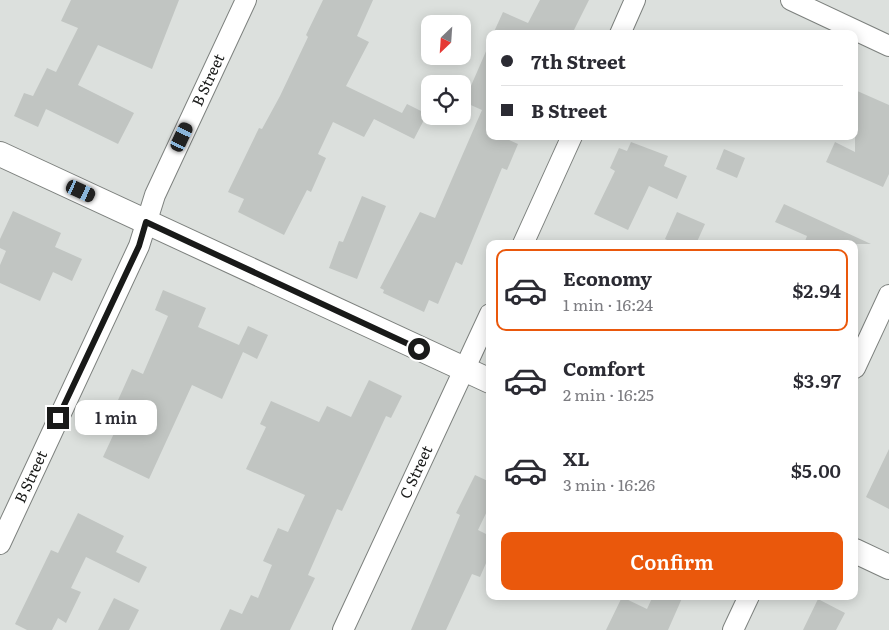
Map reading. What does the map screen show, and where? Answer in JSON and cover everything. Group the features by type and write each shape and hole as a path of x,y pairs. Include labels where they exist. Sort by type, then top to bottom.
{"street":[{"name":"B Street","path":"0,544 139,246 155,195 246,0"},
{"path":"622,30 635,0"},
{"path":"790,0 855,30"},
{"path":"858,32 889,46"},
{"path":"525,240 570,140"},
{"path":"0,154 486,380"},
{"path":"858,362 889,295"},
{"name":"C Street","path":"343,630 486,323"},
{"path":"858,552 889,567"},
{"path":"733,630 747,600"}],"building":[{"path":"71,0 179,0 152,69 98,45 78,85 134,113 118,144 46,109 38,127 14,116 24,93 33,96 47,68 56,72 78,28 61,21"},
{"path":"323,0 373,0 357,36 369,42 346,86 402,113 407,104 421,111 421,125 414,139 374,119 364,137 333,122 318,154 326,158 311,192 307,190 284,235 238,212 244,199 228,192 259,128 262,129 280,96 308,37 306,35"},
{"path":"540,0 589,0 574,30 495,30 503,12 528,23"},
{"path":"486,51 486,140 509,140 518,144 507,170 502,168 462,265 456,262 438,304 429,300 424,312 383,293 384,290 380,288 420,212 435,218 482,110 471,105 471,86"},
{"path":"858,91 889,105 889,174 883,187 826,162 835,142 855,152 855,140 858,140"},
{"path":"631,142 668,156 664,166 687,176 677,199 649,186 628,230 594,214 615,171 610,168 619,148 627,151"},
{"path":"724,149 745,158 737,178 716,169"},
{"path":"362,196 386,206 357,279 329,268 339,241 343,242"},
{"path":"784,204 871,244 858,244 858,240 806,240 807,236 775,222"},
{"path":"13,211 61,233 55,247 82,259 72,281 53,272 40,301 0,283 0,265 6,251 0,248 0,239"},
{"path":"677,212 705,224 698,240 665,239"},
{"path":"163,290 206,308 198,327 239,345 248,326 268,335 257,359 243,352 222,399 192,385 149,479 103,457 123,414 114,409 132,369 143,374 168,316 155,310"},
{"path":"369,380 402,396 391,418 386,416 342,511 337,509 308,575 315,578 290,630 220,630 230,609 242,614 251,595 258,598 272,565 263,561 278,528 288,532 305,495 246,469 266,427 260,424 271,401 319,422 327,406 351,417"},
{"path":"889,449 889,509 866,497"},
{"path":"475,475 486,480 486,513 478,530 486,534 486,563 480,577 472,574 446,630 411,630 460,515 456,513"},
{"path":"78,513 124,536 116,552 147,567 139,583 86,557 71,588 81,592 66,623 58,618 52,630 27,630 15,624 51,550 58,553"},
{"path":"114,598 139,610 129,630 98,630"},
{"path":"621,600 628,600 647,609 651,600 681,600 668,630 606,630"},
{"path":"818,600 845,613 836,630 803,630"}],"route":[{"path":"58,418 139,246 146,222 419,349"}]}
